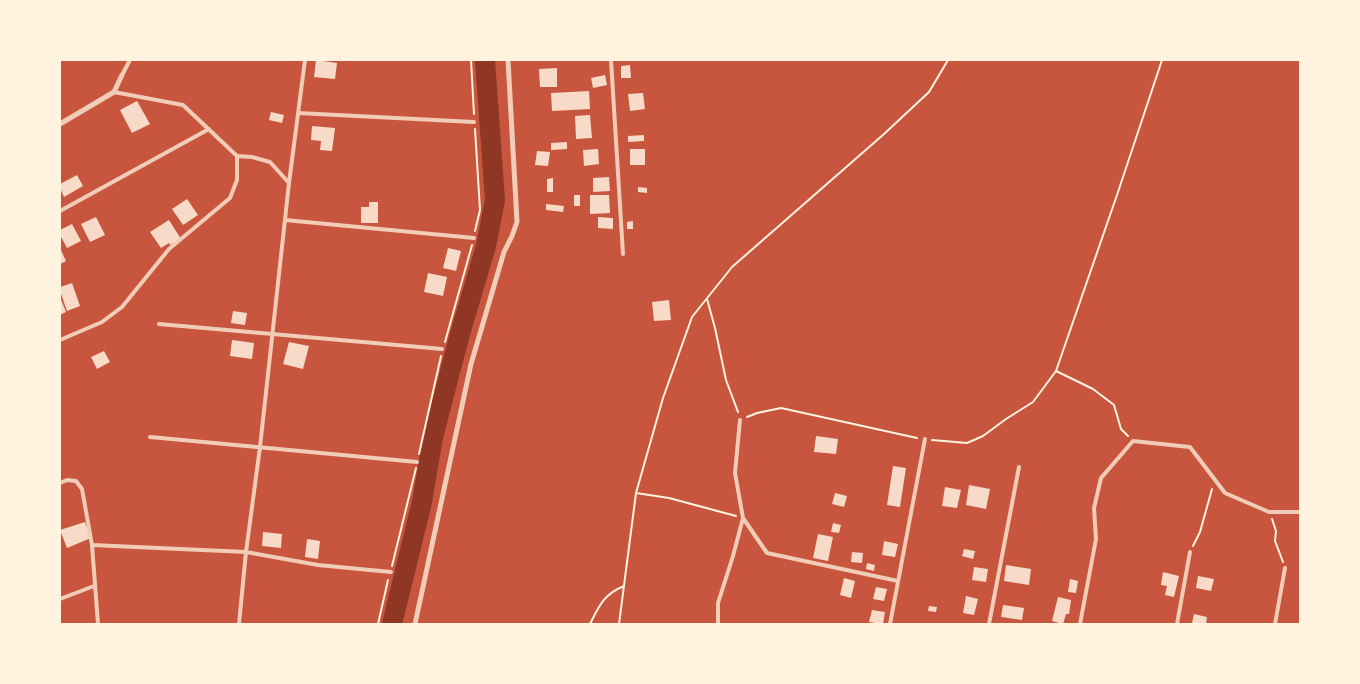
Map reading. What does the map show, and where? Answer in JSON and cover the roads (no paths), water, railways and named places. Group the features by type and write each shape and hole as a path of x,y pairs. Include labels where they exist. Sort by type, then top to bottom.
{"street":[{"path":"415,624 471,364 504,252 517,222 508,60"},
{"path":"60,124 114,92 122,75"}],"lane":[{"path":"122,75 130,60"},
{"path":"239,624 289,182 305,60"},
{"path":"611,60 623,254"},
{"path":"114,92 183,105 237,156 252,157 270,162 289,182"},
{"path":"298,113 474,122"},
{"path":"60,210 209,129"},
{"path":"60,340 102,322 122,307 169,249 230,198 237,180 237,156"},
{"path":"285,220 474,238"},
{"path":"159,324 442,349"},
{"path":"740,420 735,473 743,518 767,553 898,581"},
{"path":"150,437 417,462"},
{"path":"890,624 925,439"},
{"path":"1080,624 1096,538 1094,508 1101,478 1133,441 1190,447 1225,493 1269,512 1300,512"},
{"path":"989,624 1019,467"},
{"path":"60,483 67,480 76,481 82,489 92,545 98,624"},
{"path":"718,624 718,603 743,518"},
{"path":"92,545 246,552 318,565 391,572"},
{"path":"1177,624 1190,552"},
{"path":"1275,624 1285,568"},
{"path":"60,599 94,586"}],"waterway":[{"path":"392,624 422,502 433,437 460,334 486,246 495,200 485,60"}]}
